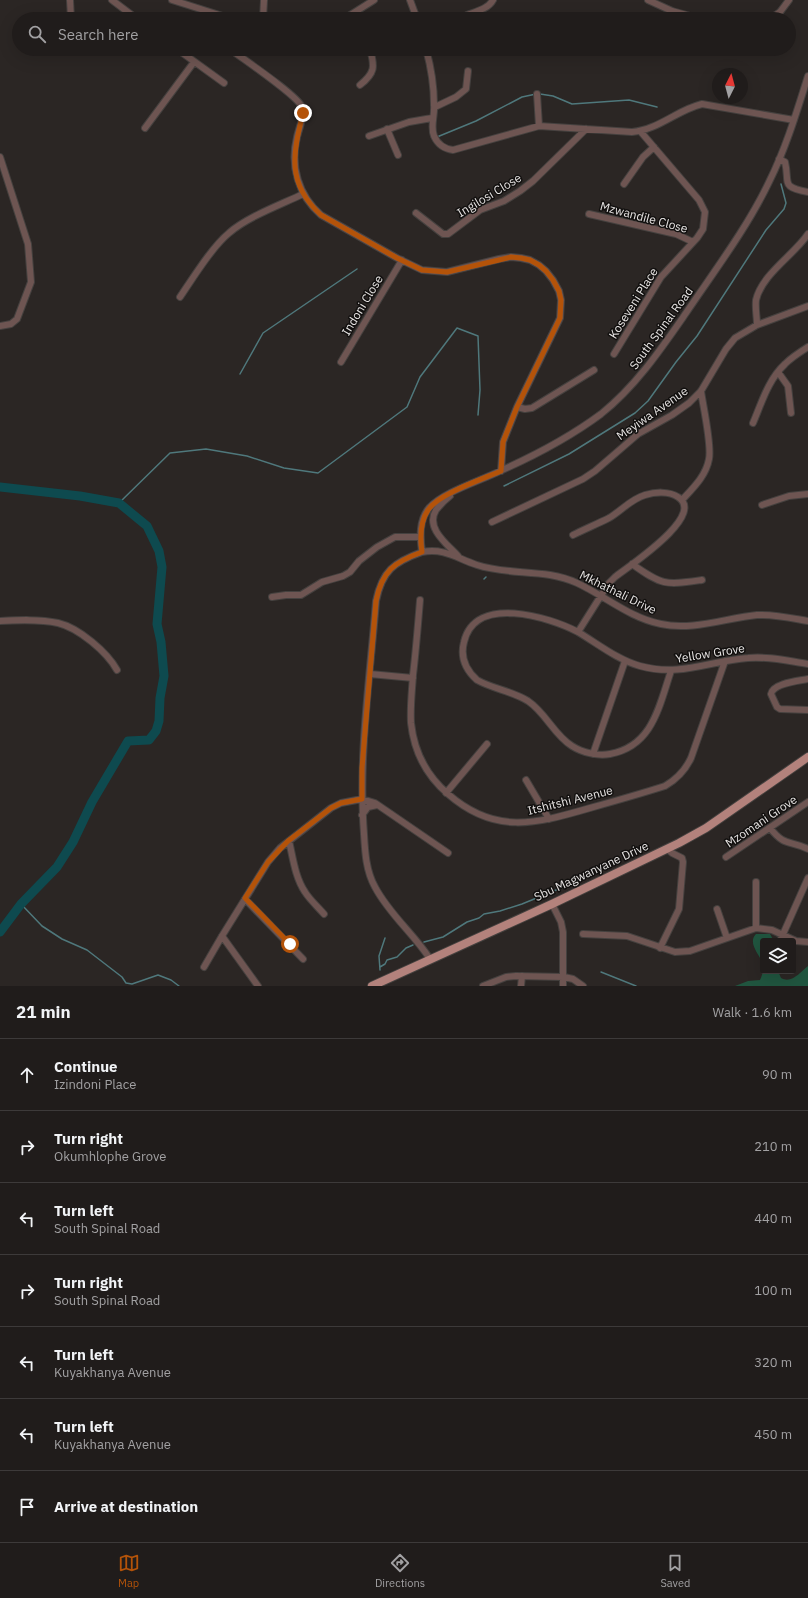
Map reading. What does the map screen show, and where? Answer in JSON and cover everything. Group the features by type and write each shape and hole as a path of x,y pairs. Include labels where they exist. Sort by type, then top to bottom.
{"main road":[{"name":"Sbu Magwanyane Drive","path":"372,986 552,904 667,849 706,828 808,757"}],"street":[{"path":"70,0 71,12"},
{"path":"112,0 124,12"},
{"path":"172,0 205,12"},
{"path":"263,12 264,0"},
{"path":"357,12 374,0"},
{"path":"410,0 414,12"},
{"path":"474,12 490,5 493,0"},
{"path":"648,0 676,12"},
{"path":"780,12 789,0"},
{"path":"186,56 224,83"},
{"path":"239,56 291,95 302,107 303,113 294,158 297,178 303,194 321,215 334,224 422,270 447,272 511,257 530,260 546,271 553,280 559,291 561,303 560,318 517,407 503,442 501,471"},
{"path":"360,85 372,73 373,66 371,56"},
{"path":"427,56 431,74 434,107 432,131 435,139 441,146 453,150 539,126 641,132 658,125 694,106 702,104 794,120"},
{"path":"145,128 194,62"},
{"path":"434,107 456,97 462,92 467,84 468,71"},
{"name":"South Spinal Road","path":"422,552 420,536 423,520 428,510 435,502 553,445 583,428 613,403 642,374 660,351 753,212 779,159 794,120 808,76"},
{"path":"537,94 539,126"},
{"path":"369,136 421,119 432,118"},
{"path":"387,129 398,155"},
{"name":"Ingilosi Close","path":"416,213 443,234 448,234 480,210 504,201 520,191 538,176 586,129"},
{"name":"Koseveni Place","path":"614,354 661,277 701,233 704,224 705,212 703,206 641,132"},
{"path":"624,184 643,157 654,147"},
{"path":"0,157 28,244 31,271 31,282 17,319 11,324 0,326"},
{"path":"779,159 785,162 787,180 791,187 808,192"},
{"path":"180,297 229,232 246,221 303,194"},
{"name":"Mzwandile Close","path":"589,214 676,234 693,242"},
{"path":"757,325 756,303 760,290 774,271 808,234"},
{"name":"Indoni Close","path":"341,362 402,260"},
{"name":"Meyiwa Avenue","path":"492,522 583,479 607,461 632,438 689,403 701,391 731,342 740,334 757,325 808,306"},
{"path":"753,423 765,392 778,372 791,359 808,347"},
{"path":"517,407 525,409 532,408 594,370"},
{"path":"778,372 788,386 791,413"},
{"path":"682,500 702,477 710,458 710,448 701,391"},
{"path":"454,492 437,509 433,519 438,536 459,558"},
{"path":"573,534 609,518 637,498 645,495 655,493 672,494 682,500 684,505 684,514 677,525 659,542 615,576 601,595 578,632"},
{"path":"762,505 788,496 808,494"},
{"path":"272,598 286,595 301,595 322,582 343,576 350,572 359,561 377,547 395,537 420,536"},
{"name":"Mkhathali Drive","path":"422,552 437,550 447,552 477,565 491,568 537,572 562,577 601,595 636,616 661,624 676,626 691,625 758,615 808,621"},
{"path":"422,552 399,561 387,574 379,590 376,601 370,674 362,815 365,855 369,873 375,887 387,905 422,947 430,959"},
{"path":"632,564 660,582 677,583 702,580"},
{"name":"Itshitshi Avenue","path":"420,600 410,712 414,738 422,761 429,774 437,784 460,805 494,820 521,824 549,819 665,786 681,774 691,758 725,662"},
{"name":"Yellow Grove","path":"593,754 572,746 563,739 547,719 527,701 477,680 471,675 463,656 463,646 468,628 482,617 490,614 503,613 545,619 578,632 625,661 639,666 671,671 757,658 805,663"},
{"path":"0,621 51,622 64,625 94,644 118,670"},
{"path":"625,661 593,754 604,755 615,753 627,749 643,738 654,720 671,671"},
{"path":"370,674 413,678"},
{"path":"808,678 778,685 774,688 771,694 777,707 780,709 808,710"},
{"path":"446,793 487,744"},
{"path":"526,780 549,819"},
{"path":"204,967 268,862 288,841 331,808 341,803 362,799 379,804 448,853"},
{"name":"Mzomani Grove","path":"726,858 808,802"},
{"path":"362,815 371,806 379,804"},
{"path":"770,828 778,838 783,841 808,849"},
{"path":"288,841 296,875 300,884 306,894 324,914"},
{"path":"660,948 679,909 683,862 682,858 667,849"},
{"path":"781,938 808,878"},
{"path":"756,882 756,928"},
{"path":"245,898 304,959"},
{"path":"552,904 561,922 563,932 563,986"},
{"path":"717,909 727,938"},
{"path":"583,934 627,936 675,952 685,952 756,928 772,930 796,941 808,942"},
{"path":"222,936 258,986"},
{"path":"522,976 522,986"},
{"path":"483,986 506,977 522,976 564,977 573,979 584,986"}],"green space":[{"path":"756,934 770,934 772,938 760,938 760,958 753,945"},
{"path":"808,966 808,986 735,986 748,981 760,980 762,974 779,974 781,978 789,980"}],"waterway":[{"path":"437,137 476,121 522,97 536,94"},
{"path":"540,94 553,96 572,104 629,100 657,107"},
{"path":"504,486 569,454 635,413 648,401 697,336 766,230 784,209 786,203 781,184"},
{"path":"240,374 263,333 357,269"},
{"path":"119,503 170,453 206,449 247,456 284,468 318,473 407,407 420,377 457,328 478,336 480,390 478,415"},
{"path":"0,487 80,496 119,503 147,526 159,551 162,567 157,624 161,642 164,676 160,698 159,721 156,731 149,740 128,741 92,802 73,842 57,867 21,904 0,932"},
{"path":"424,942 443,937 467,922 479,918 484,914 522,904 578,881"},
{"path":"21,904 42,926 62,939 87,950 122,977 126,983 132,984 158,975 171,980 179,986"},
{"path":"380,970 379,956 385,938"},
{"path":"380,967 385,964 387,960 397,957 406,948 413,945"},
{"path":"601,972 636,986"}],"route":[{"path":"290,944 245,898 274,854 288,841 331,808 351,800 362,799 362,768 376,601 383,579 390,569 399,561 422,552 420,540 423,520 428,510 435,502 501,471 501,453 503,442 517,407 556,328 561,310 559,291 553,280 546,271 530,260 511,257 458,271 433,272 422,270 334,224 321,215 303,194 297,178 294,158 303,113"}]}
